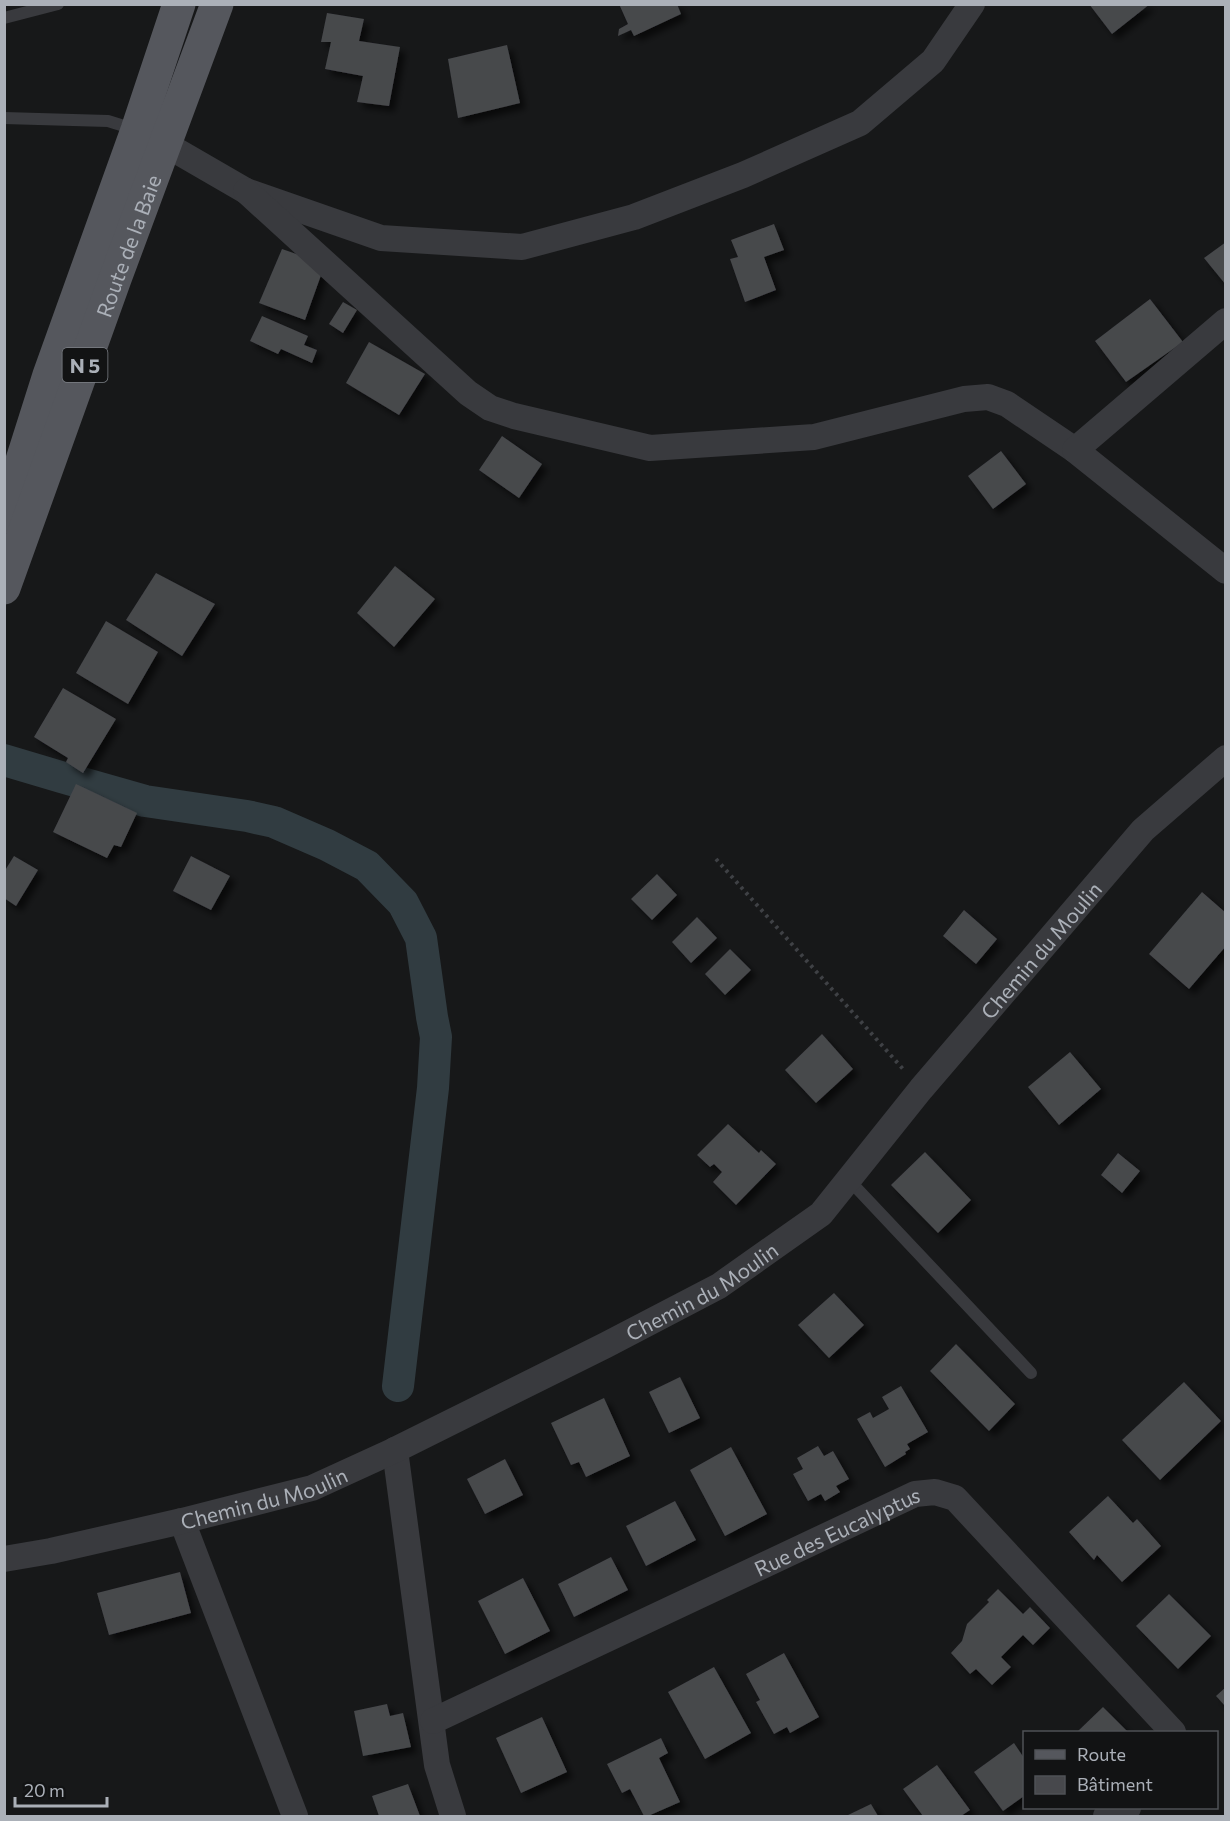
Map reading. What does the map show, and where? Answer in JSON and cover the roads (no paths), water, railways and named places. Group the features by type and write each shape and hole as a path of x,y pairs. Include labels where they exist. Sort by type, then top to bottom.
{"main road":[{"name":"Route de la Baie","path":"4,517 49,375 151,136 217,4"},
{"path":"151,136 152,123 183,32 177,10"},
{"name":"Route de la Baie","path":"4,588 91,349 151,136"}],"street":[{"path":"151,136 246,191 381,238 522,247 634,217 743,175 860,123 933,61 972,4"},
{"path":"246,191 468,393 490,408 651,448 814,437 964,399 987,397 1007,404 1075,450 1226,571"},
{"path":"1075,450 1226,321"},
{"name":"Chemin du Moulin","path":"4,1559 51,1551 182,1521 312,1488 395,1450 720,1286 821,1214 921,1089 1143,830 1226,758"},
{"path":"395,1450 433,1721 437,1765 453,1816"},
{"name":"Rue des Eucalyptus","path":"433,1721 915,1494 935,1492 955,1498 1172,1731"},
{"path":"182,1521 295,1816"},
{"path":"1106,1816 1125,1809"}],"lane":[{"path":"4,18 58,4"},
{"path":"4,118 108,121 151,136"},
{"path":"849,1180 1031,1373"}],"waterway":[{"path":"4,760 145,801 274,822 327,845 367,866 403,903 421,938 436,1037 433,1088 398,1386"}]}
